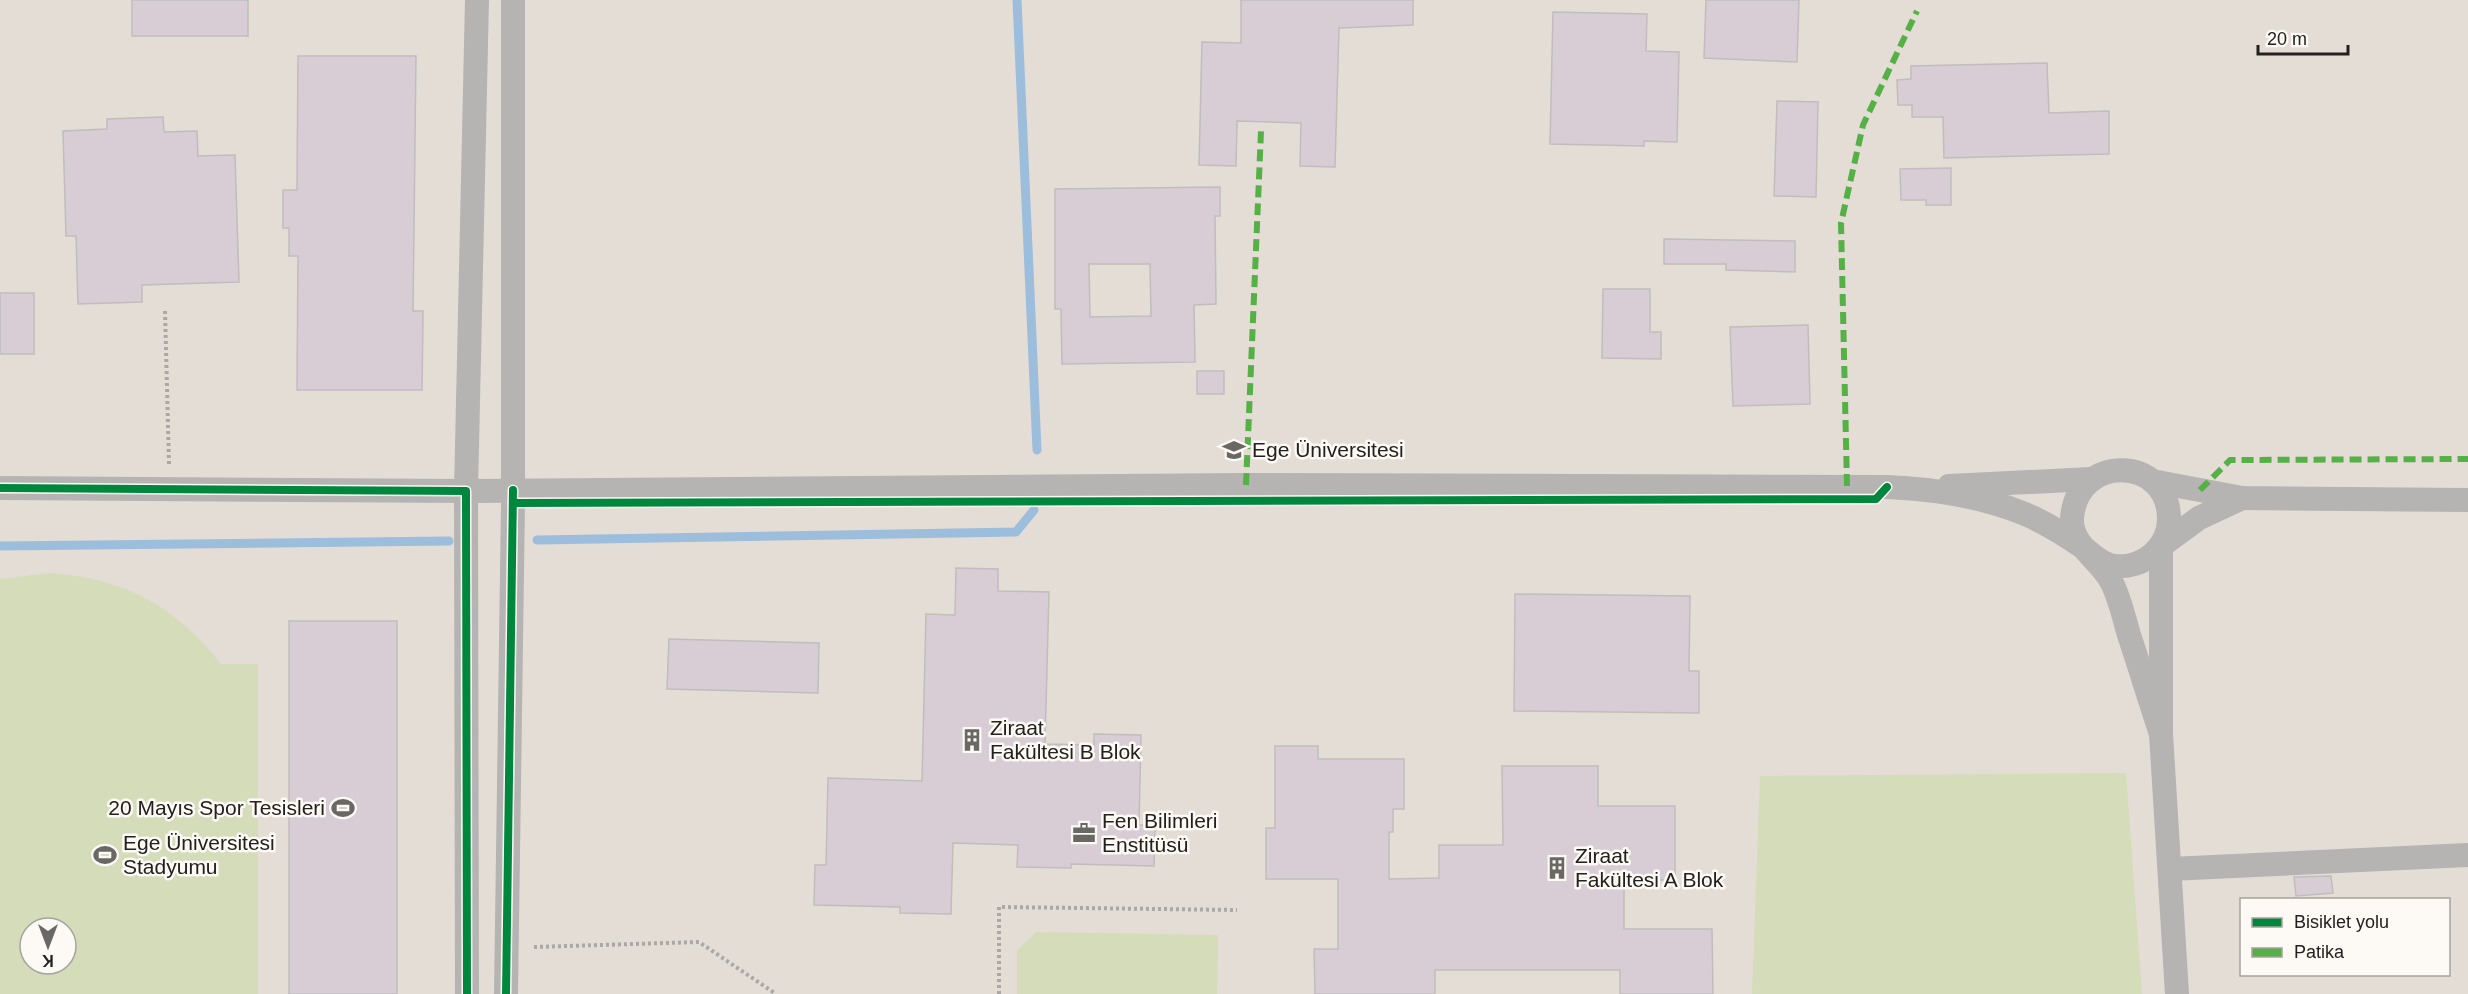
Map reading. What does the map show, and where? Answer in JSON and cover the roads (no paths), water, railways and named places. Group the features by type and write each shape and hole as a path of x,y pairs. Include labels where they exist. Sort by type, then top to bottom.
{"street":[{"path":"467,994 466,491 477,0"},
{"path":"506,994 513,490 513,0"},
{"path":"476,40 512,39"},
{"path":"0,488 466,491 1246,485 1908,488 2091,479 2106,472 2123,469 2138,472 2152,481 2164,494 2169,510 2169,526 2161,546 2161,734 2177,994"},
{"path":"2091,479 2079,492 2073,508 2072,523 2083,547 2112,581 2161,734"},
{"path":"2152,481 2242,498 2468,500"},
{"path":"1908,488 1955,494 2025,514 2083,547 2101,563 2116,567 2134,565 2149,558 2161,546 2199,518 2242,498"},
{"path":"2170,868 2468,855"}],"waterway":[{"path":"1017,0 1037,450"},
{"path":"537,540 1016,532 1034,510"},
{"path":"0,546 449,541"}],"place":[{"name":"Ege Üniversitesi","path":"1234,450"},
{"name":"Ziraat Fakültesi B Blok","path":"972,740"},
{"name":"20 Mayıs Spor Tesisleri","path":"343,808"},
{"name":"Fen Bilimleri Enstitüsü","path":"1084,833"},
{"name":"Ege Üniversitesi Stadyumu","path":"105,855"},
{"name":"Ziraat Fakültesi A Blok","path":"1557,868"}]}
